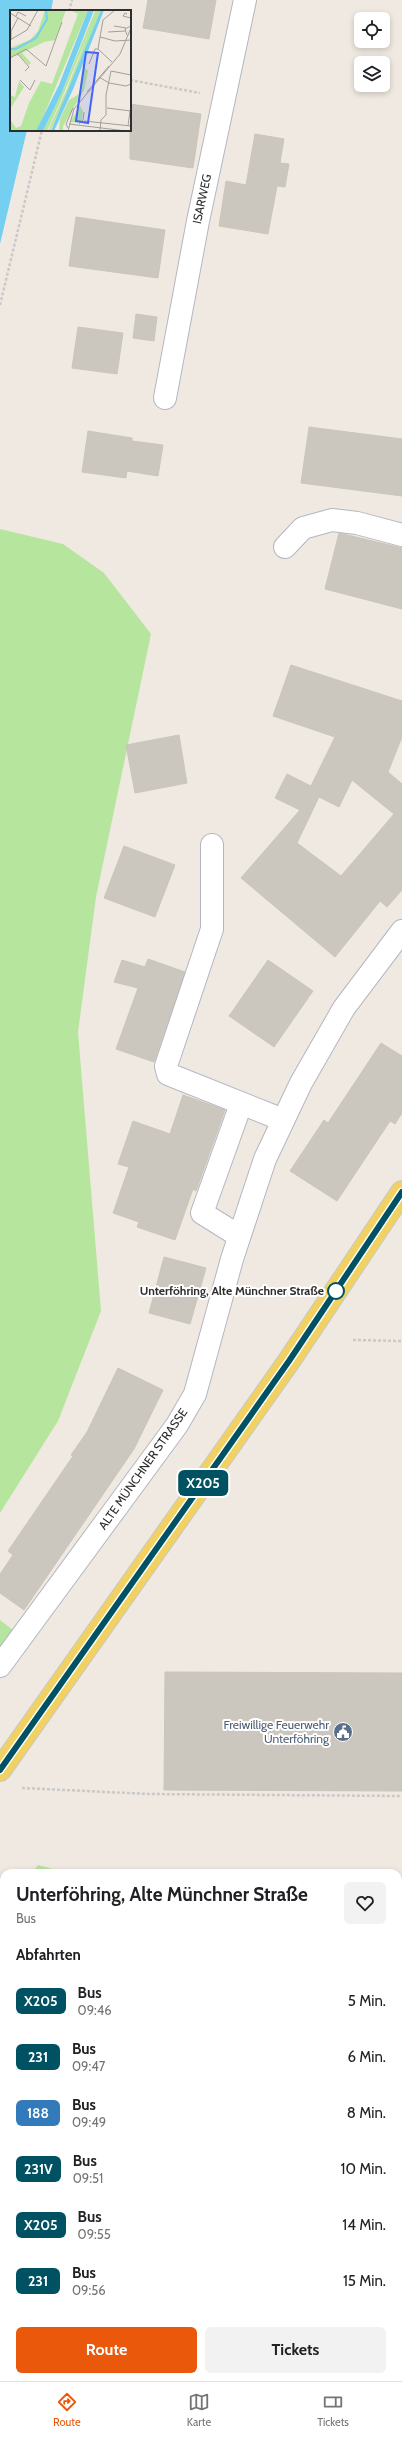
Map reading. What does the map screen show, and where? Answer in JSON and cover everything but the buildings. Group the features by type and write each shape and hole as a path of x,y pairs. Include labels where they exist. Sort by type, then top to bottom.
{"main road":[{"path":"0,1770 289,1361 402,1192"}],"street":[{"name":"ISARWEG","path":"165,398 198,221 245,0"},
{"path":"285,547 304,528 332,520 357,523 402,535"},
{"path":"212,845 212,929 166,1066 168,1074 283,1120"},
{"name":"ALTE MÜNCHNER STRASSE","path":"0,1666 177,1425 194,1394 239,1236 265,1160 301,1083 344,1008 402,931"},
{"path":"239,1236 202,1213 241,1104"}],"path":[{"path":"69,10 72,0"},
{"path":"131,80 224,97"},
{"path":"0,305 42,131"},
{"path":"354,1340 402,1341"},
{"path":"22,1788 149,1794 402,1796"}],"green space":[{"path":"0,529 63,544 104,573 151,634 96,897 78,1032 101,1311 58,1421 0,1513"},
{"path":"0,1620 13,1630 0,1648"},
{"path":"38,1865 52,1869 35,1869"}],"water":[{"path":"0,0 53,0 51,10 10,10 10,131 27,131 0,244"}],"bus line":[{"name":"X205","path":"0,1770 289,1361 402,1192"}],"place":[{"name":"Unterföhring, Alte Münchner Straße","path":"336,1291"},
{"name":"Freiwillige Feuerwehr Unterföhring","path":"343,1732"}]}
